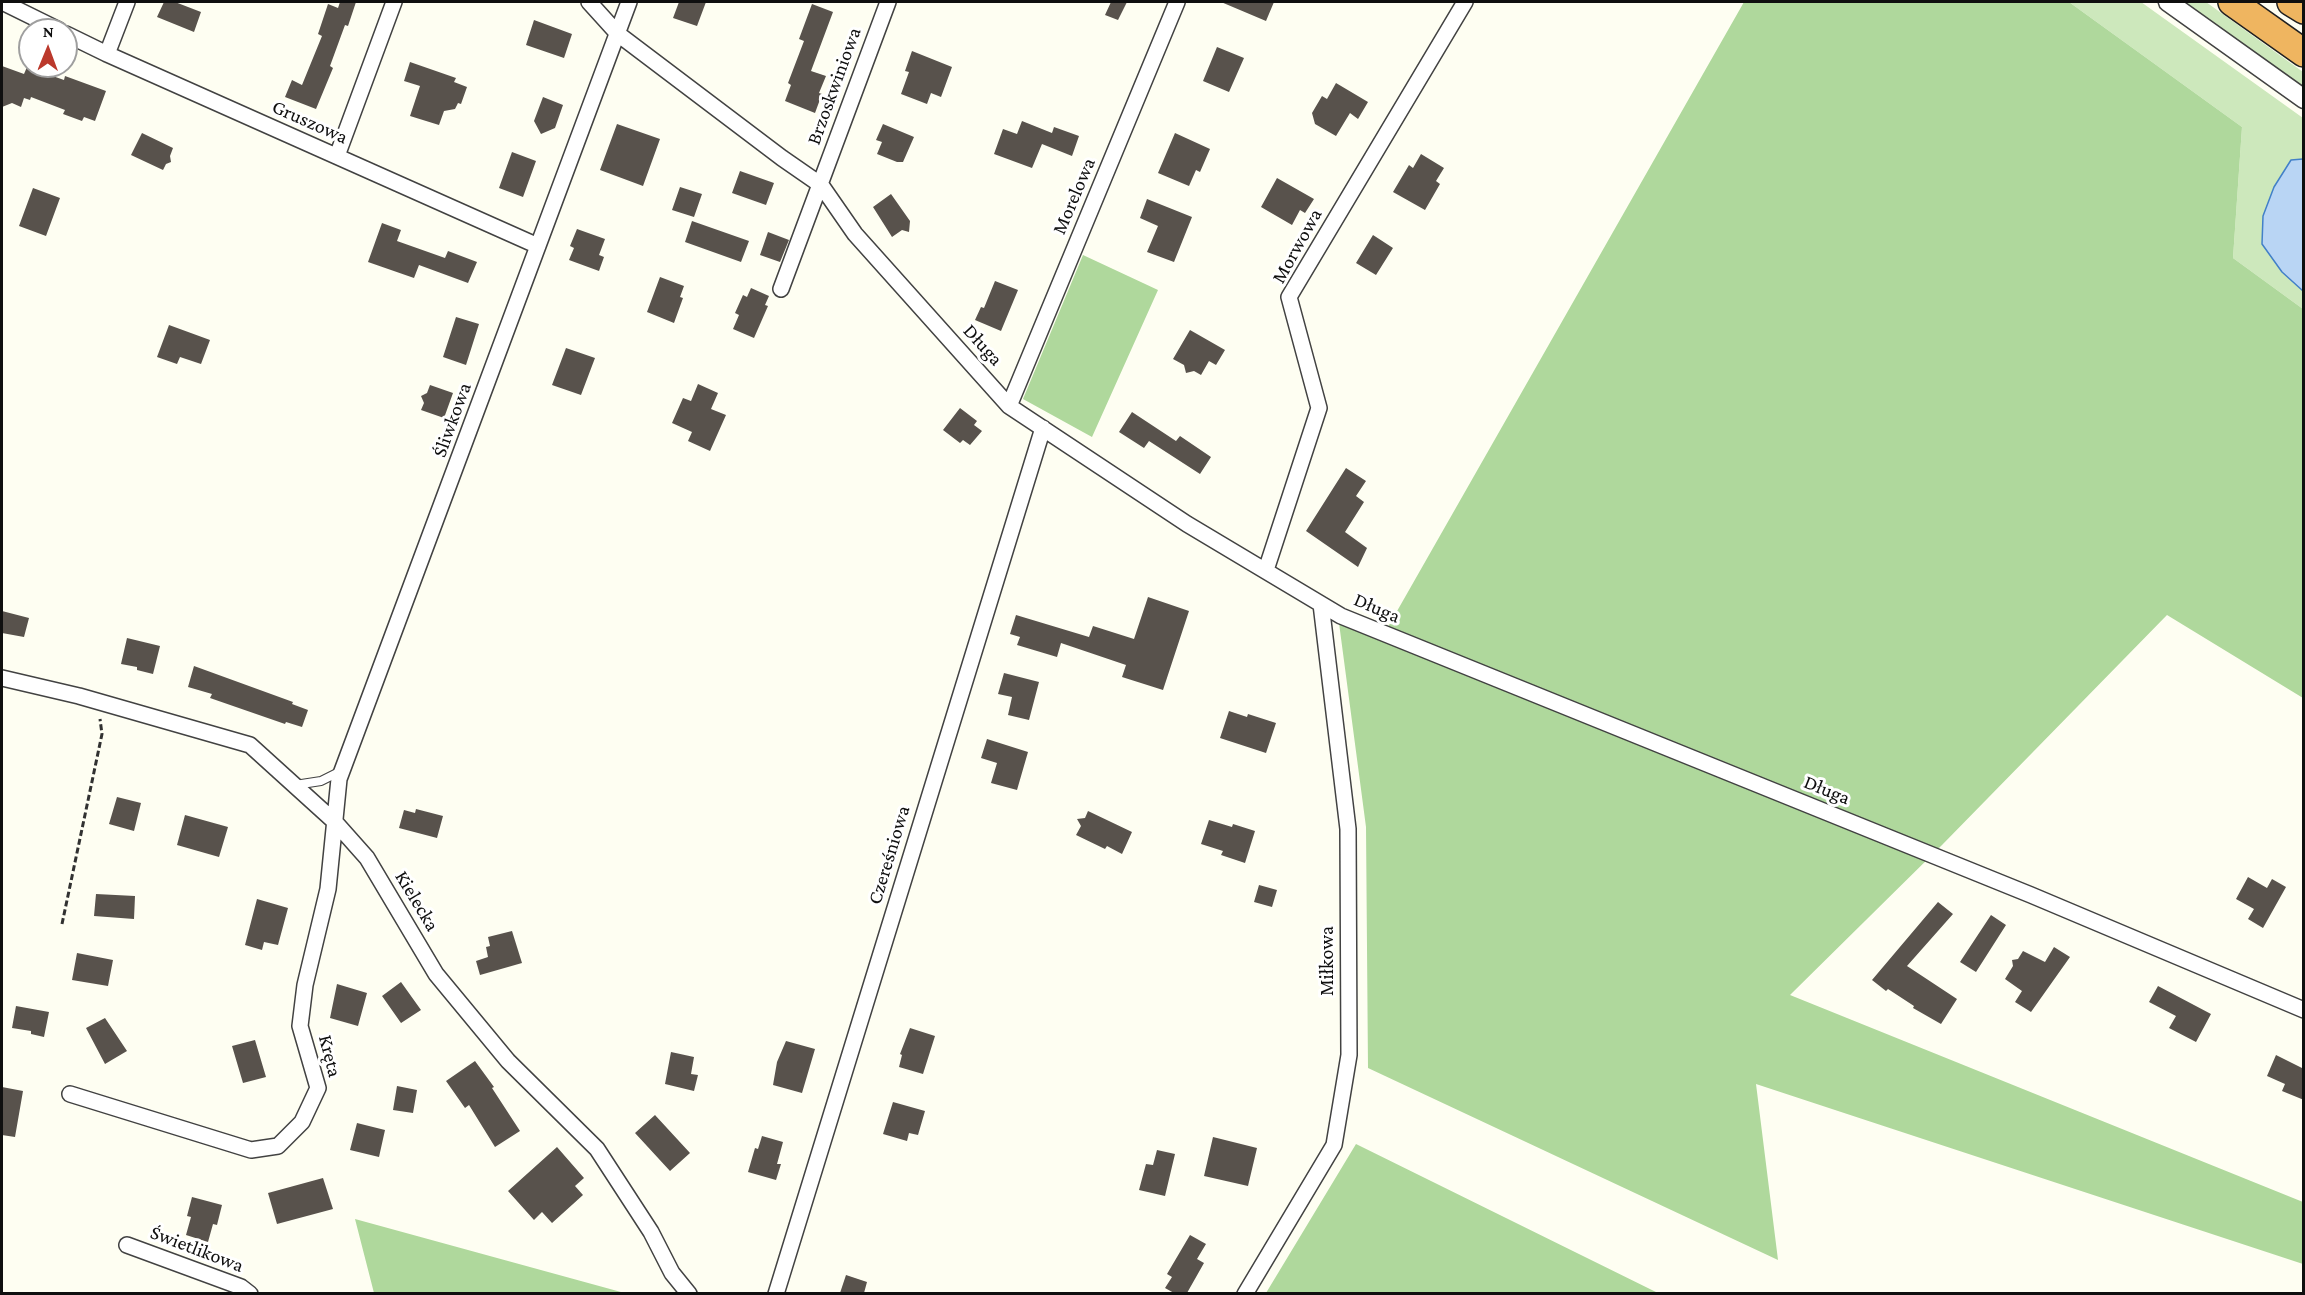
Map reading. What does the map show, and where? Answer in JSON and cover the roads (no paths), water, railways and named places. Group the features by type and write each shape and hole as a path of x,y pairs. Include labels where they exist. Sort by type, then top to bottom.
{"highway":[{"path":"2232,2 2304,53"},
{"path":"2291,2 2304,10"}],"street":[{"path":"2,2 35,18"},
{"path":"107,54 127,2"},
{"path":"337,156 394,2"},
{"name":"Długa","path":"589,2 618,34 821,185 855,234 1009,406 1187,524 1341,616 2020,890 2304,1010"},
{"name":"Śliwkowa","path":"335,822 339,778 629,2"},
{"name":"Brzoskwiniowa","path":"781,289 888,2"},
{"name":"Morelowa","path":"1009,406 1177,2"},
{"name":"Morwowa","path":"1266,570 1319,408 1289,297 1465,2"},
{"path":"2168,2 2304,99"},
{"name":"Gruszowa","path":"78,40 538,246"},
{"name":"Czereśniowa","path":"776,1293 1043,428"},
{"name":"Miłkowa","path":"1245,1293 1334,1145 1349,1055 1348,829 1321,604"},
{"name":"Kielecka","path":"2,678 99,702 250,745 335,822 367,858 436,974 508,1061 597,1149 651,1232 672,1273 689,1293"},
{"name":"Kręta","path":"70,1094 251,1150 278,1146 302,1122 318,1088 300,1026 305,985 328,890 335,822"},
{"name":"Świetlikowa","path":"127,1245 241,1287 250,1293"}],"lane":[{"path":"294,785 321,781 343,770"}],"water":[{"path":"2304,159 2303,291 2282,272 2262,244 2263,216 2274,187 2291,160"}]}
